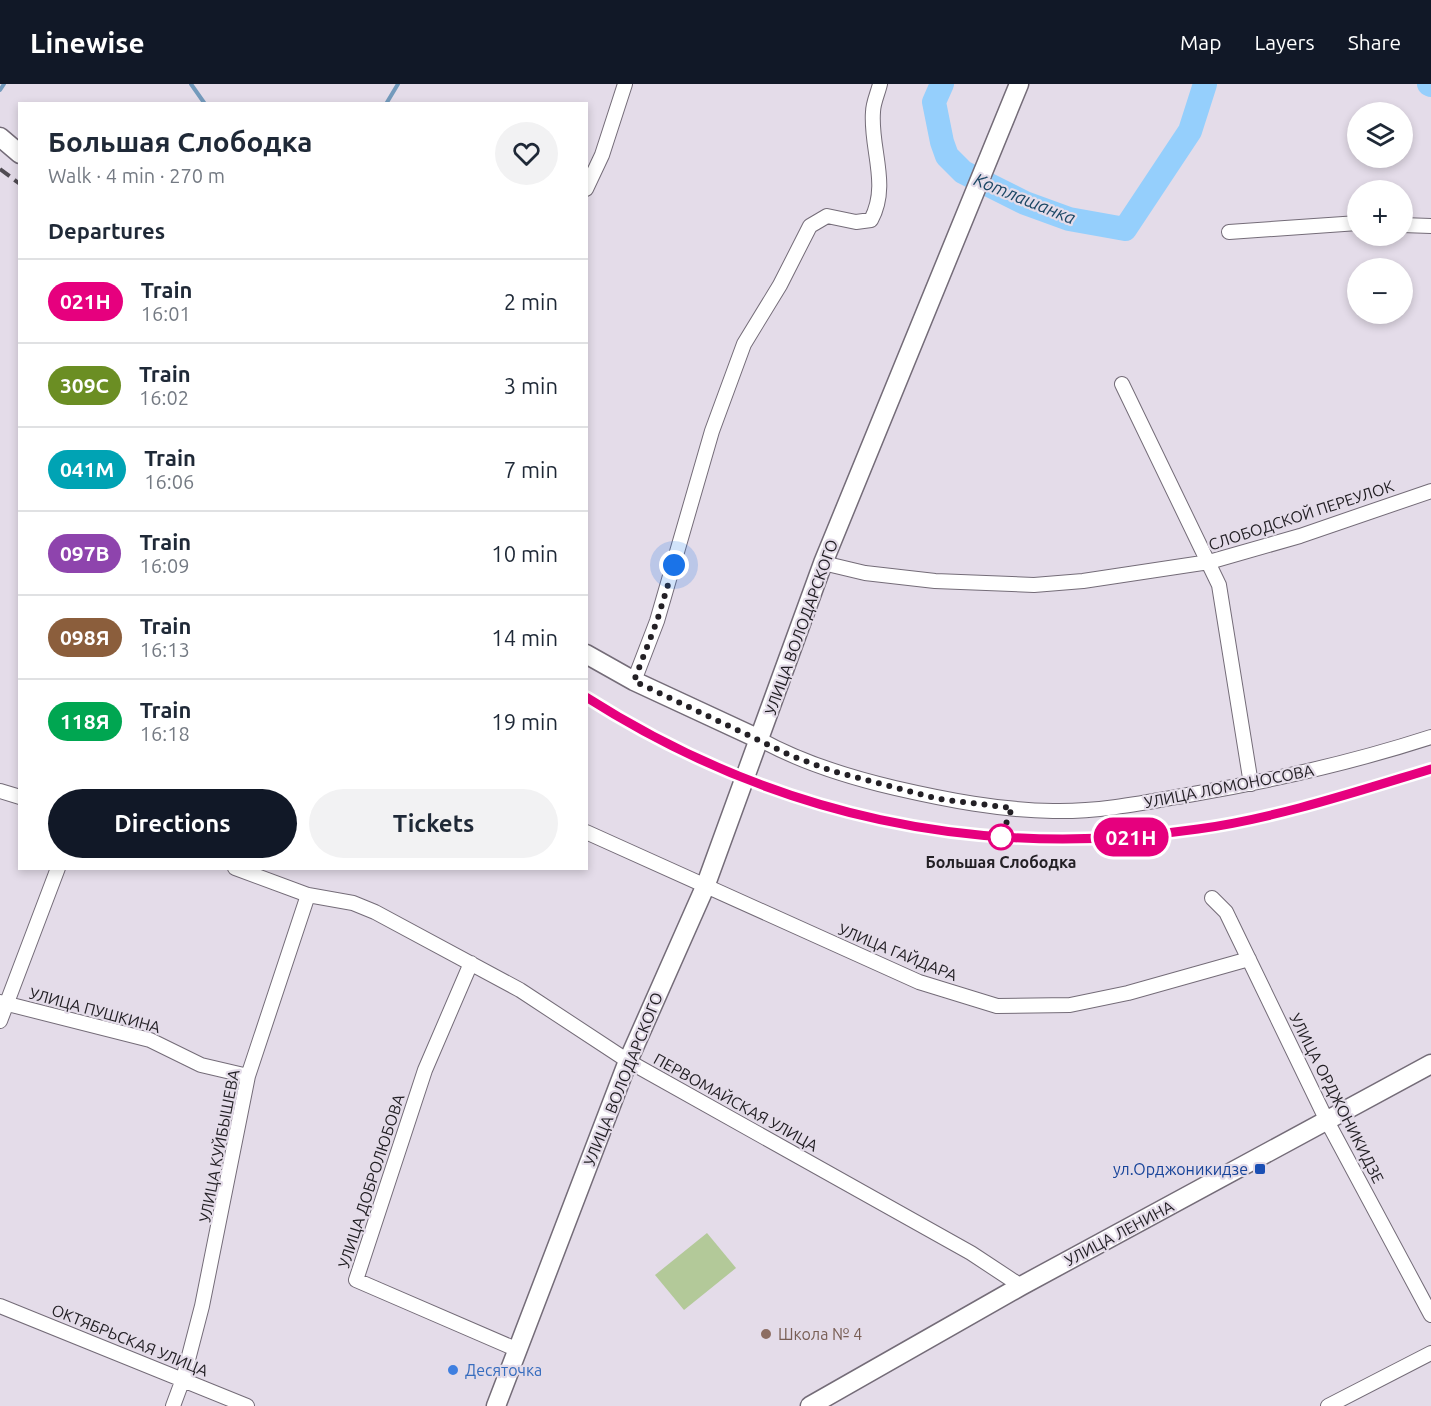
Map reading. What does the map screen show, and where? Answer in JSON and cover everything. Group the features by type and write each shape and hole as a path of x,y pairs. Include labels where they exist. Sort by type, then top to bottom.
{"main road":[{"name":"УЛИЦА ВОЛОДАРСКОГО","path":"496,1406 628,1060 705,887 823,563 952,244 994,150 1019,84"},
{"path":"0,137 18,152"},
{"name":"УЛИЦА ЛОМОНОСОВА","path":"588,655 634,681 759,739"},
{"name":"УЛИЦА ЛЕНИНА","path":"810,1406 1021,1286 1431,1064"}],"street":[{"path":"588,185 602,154 625,84"},
{"path":"634,681 657,621 712,431 744,344 780,285 810,225 827,216 856,222 871,220 877,209 880,182 873,112 880,84"},
{"path":"1229,232 1347,224"},
{"path":"1413,225 1431,226"},
{"path":"1122,384 1219,585 1251,784"},
{"name":"СЛОБОДСКОЙ ПЕРЕУЛОК","path":"823,563 865,573 935,581 1034,585 1083,581 1209,562 1300,536 1431,490"},
{"name":"УЛИЦА ЛОМОНОСОВА","path":"759,739 792,756 866,781 939,799 1012,808 1094,809 1139,805 1251,784 1339,764 1431,737"},
{"path":"0,791 18,797"},
{"name":"УЛИЦА ГАЙДАРА","path":"588,833 919,982 997,1006 1070,1005 1128,993 1249,959"},
{"path":"0,1021 4,1003 57,870"},
{"name":"ПЕРВОМАЙСКАЯ УЛИЦА","path":"240,870 308,895 353,903 375,912 471,963 520,990 628,1060 971,1253 1021,1286"},
{"name":"УЛИЦА КУЙБЫШЕВА","path":"172,1406 183,1379 220,1228 248,1076 308,895"},
{"name":"УЛИЦА ОРДЖОНИКИДЗЕ","path":"1212,898 1227,912 1327,1121 1431,1315"},
{"name":"УЛИЦА ДОБРОЛЮБОВА","path":"471,963 425,1070 357,1280 518,1350"},
{"name":"УЛИЦА ПУШКИНА","path":"4,1003 150,1040 201,1065 248,1076"},
{"name":"ОКТЯБРЬСКАЯ УЛИЦА","path":"0,1306 247,1406"},
{"path":"1328,1406 1431,1353"}],"green space":[{"path":"707,1233 736,1268 684,1310 655,1275"}],"waterway":[{"path":"0,90 4,84"},
{"path":"191,84 204,102"},
{"path":"387,102 398,84"},
{"name":"Котлашанка","path":"942,84 934,102 942,142 947,156 963,172 1025,203 1069,219 1125,229 1190,131 1205,84"}],"railway":[{"path":"0,169 18,182"},
{"path":"588,698 657,738 730,772 804,799 880,819 957,832 1036,838 1116,837 1198,829 1286,811 1431,769"}],"train":[{"name":"021Н","path":"588,698 647,734 710,764 798,799 880,820 988,837 1093,839 1199,829 1279,813 1431,769"}],"place":[{"name":"Большая Слободка","path":"1001,837"},
{"name":"ул.Орджоникидзе","path":"1260,1169"},
{"name":"Школа № 4","path":"766,1334"},
{"name":"Десяточка","path":"453,1370"}],"route":[{"path":"674,565 657,621 634,681 792,756 832,771 939,799 1012,808 1001,837"}]}
